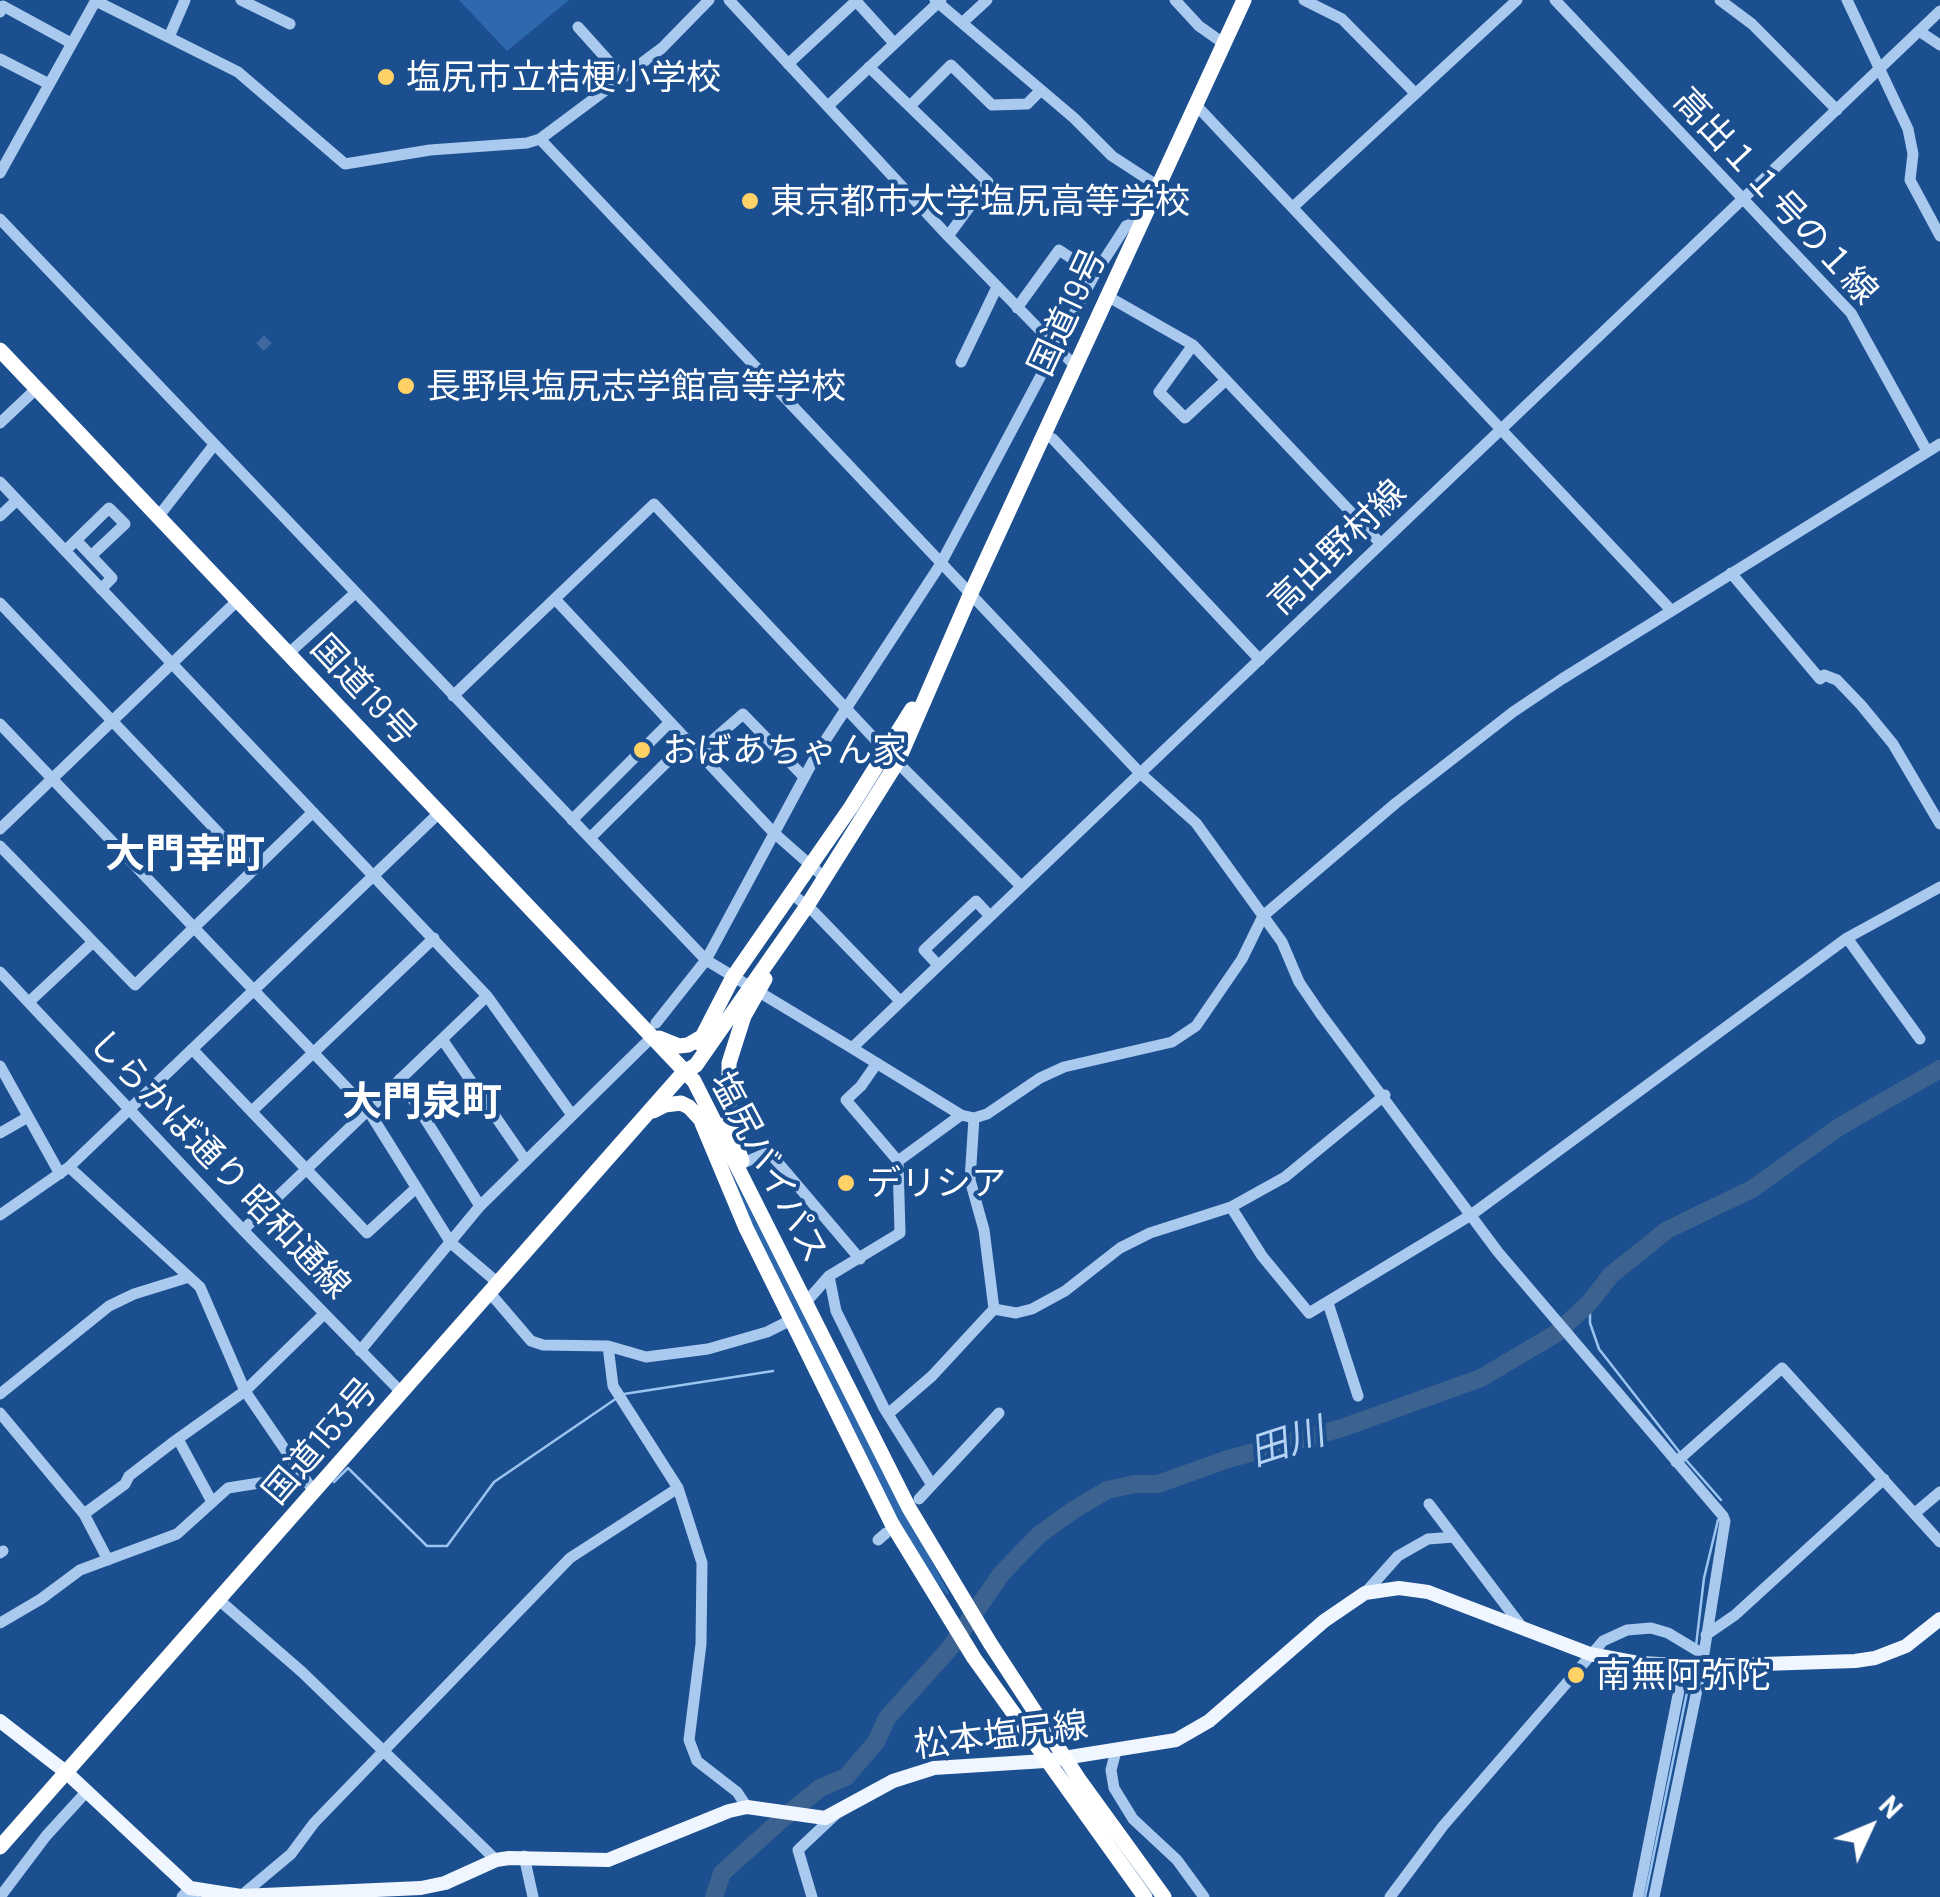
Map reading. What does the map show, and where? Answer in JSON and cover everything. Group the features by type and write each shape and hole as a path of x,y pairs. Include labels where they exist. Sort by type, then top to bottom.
{"highway":[{"name":"国道19号","path":"754,989 824,878 892,756 1244,0"},
{"name":"国道19号","path":"0,350 438,813 652,1031 683,1073"},
{"name":"国道19号","path":"683,1073 733,978 810,864 892,756"},
{"path":"683,1073 696,1065 754,989"},
{"path":"754,989 729,1063 729,1121 743,1163 803,1294"},
{"path":"652,1031 679,1046 705,1035"},
{"name":"国道153号","path":"0,1847 683,1073"},
{"name":"塩尻バイパス","path":"683,1073 746,1228 868,1478 974,1658 1145,1897"},
{"name":"塩尻バイパス","path":"683,1073 694,1081 909,1508 1064,1757 1164,1897"},
{"path":"647,1114 660,1106 682,1104 701,1120"}],"main road":[{"path":"1364,1593 1399,1588 1428,1592 1590,1654 1638,1663 1695,1659 1776,1665 1875,1658 1906,1646 1940,1620"},
{"name":"松本塩尻線","path":"0,1721 67,1772 189,1894 241,1896 421,1888 445,1883 496,1860 524,1856 608,1860 747,1807 814,1818 835,1815 920,1771 1045,1761 1176,1740 1209,1721 1324,1621 1364,1593"}],"street":[{"path":"2,164 96,0 238,72 345,164 430,150 540,139 683,30 709,0"},
{"path":"168,37 185,0"},
{"path":"240,0 290,24"},
{"path":"962,23 987,0"},
{"path":"1175,0 1199,26 1223,42"},
{"path":"1304,0 1342,19 1415,93"},
{"path":"1293,207 1517,0"},
{"name":"高出１１号の１線","path":"1556,0 1851,313 1927,451"},
{"path":"1720,0 1752,24 1838,110"},
{"path":"1846,0 1908,129 1913,154 1910,180 1939,231"},
{"path":"732,1 948,236 1075,366"},
{"path":"788,64 856,1 894,43"},
{"path":"828,106 939,1 1112,156 1158,186"},
{"path":"0,12 3,6 71,43"},
{"name":"高出野村線","path":"852,1048 1940,12"},
{"path":"578,28 622,76"},
{"path":"1919,31 1940,44"},
{"path":"0,58 48,84"},
{"path":"911,106 951,65 992,105 1027,104 1040,91"},
{"path":"870,67 988,182 948,236"},
{"path":"1195,104 1670,609"},
{"path":"540,139 940,565 1140,773 1196,823 1282,942 1299,982 1471,1215 1544,1309 1680,1457 1725,1521 1706,1634 1695,1659 1638,1897"},
{"path":"0,219 706,960 967,1117"},
{"path":"360,1350 480,1206 652,1031 706,960 804,777 940,565 1095,274 1126,226 1140,224"},
{"path":"1016,308 1058,250 1095,274"},
{"path":"960,362 997,287"},
{"path":"1107,296 1193,345 1380,543"},
{"path":"1193,345 1159,392 1185,418 1226,380"},
{"path":"0,422 36,389"},
{"path":"1044,434 1079,466 1260,660"},
{"path":"898,1160 967,1117 988,1114 1040,1078 1064,1068 1172,1042 1196,1026 1242,959 1263,916 1396,803 1513,712 1670,609 1940,444"},
{"path":"158,517 214,445"},
{"path":"0,482 487,996 572,1115"},
{"path":"0,516 17,500"},
{"path":"453,696 654,504 1020,885"},
{"path":"65,551 110,508 125,524 90,556"},
{"path":"76,540 112,578 101,589"},
{"path":"1731,573 1820,679 1824,675 1837,680 1860,704 1893,744 1940,824"},
{"path":"288,654 354,594"},
{"path":"554,599 773,832 824,878"},
{"path":"0,829 238,600"},
{"path":"0,603 254,870"},
{"path":"698,754 743,714 804,777"},
{"path":"572,820 669,723"},
{"path":"0,724 368,1110 414,1189 451,1242 494,1288 530,1341 543,1345 608,1346 646,1357 678,1355 767,1332 791,1320"},
{"path":"590,838 687,742"},
{"path":"0,846 135,985 313,812"},
{"path":"0,1215 64,1171 438,813"},
{"path":"1230,1207 1262,1256 1309,1313 1471,1215 1847,938 1940,887"},
{"path":"791,892 900,1002"},
{"path":"938,965 924,950 976,901 989,915"},
{"path":"252,1111 434,938"},
{"path":"1847,938 1920,1039"},
{"path":"29,1002 92,943"},
{"name":"しらかば通り 昭和通線","path":"0,972 402,1393"},
{"path":"243,1230 487,996"},
{"path":"442,1039 526,1161"},
{"path":"192,1049 367,1232 414,1189"},
{"path":"803,1294 900,1233 898,1160 846,1100 877,1062"},
{"path":"0,1066 64,1171 200,1287 246,1391 314,1492"},
{"path":"400,1080 480,1206"},
{"path":"994,1309 1032,1309 1065,1291 1120,1248 1150,1233 1230,1207 1285,1178 1384,1096"},
{"path":"0,1132 28,1117"},
{"path":"888,1414 932,1376 994,1309 984,1230 970,1180 967,1117"},
{"path":"743,1163 769,1152 860,1259"},
{"path":"0,1394 109,1306 189,1276"},
{"path":"830,1276 836,1311 888,1414 932,1485"},
{"path":"1328,1303 1358,1396"},
{"path":"84,1514 246,1391 324,1314"},
{"path":"608,1346 613,1386 678,1488 696,1538 704,1580 689,1740 697,1761 738,1792 747,1807"},
{"path":"1680,1457 1782,1368 1940,1542"},
{"path":"0,1413 84,1514 108,1560"},
{"path":"919,1499 999,1413"},
{"path":"178,1439 212,1502"},
{"path":"0,1623 70,1576 177,1534 228,1488 303,1476"},
{"path":"1706,1634 1736,1615 1884,1479"},
{"path":"241,1896 291,1854 314,1823 570,1558 678,1488"},
{"path":"1915,1513 1940,1492"},
{"path":"1429,1504 1522,1627"},
{"path":"1364,1593 1398,1556 1428,1538 1454,1537"},
{"path":"219,1600 302,1672 496,1860"},
{"path":"1390,1897 1444,1826 1603,1642 1638,1628 1668,1633 1695,1659"},
{"path":"1654,1897 1695,1659"},
{"path":"1116,1750 1110,1770 1114,1788 1133,1820 1177,1860 1204,1897"},
{"path":"0,1896 86,1791"},
{"path":"812,1897 798,1850 835,1815"},
{"path":"524,1856 533,1897"}],"shaded area":[{"path":"459,0 569,0 507,51"},
{"path":"726,1163 947,1595 901,1528 753,1230"}],"waterway":[{"name":"田川","path":"714,1897 722,1873 820,1788 846,1777 876,1742 887,1718 950,1648 1002,1573 1040,1534 1072,1511 1107,1490 1158,1484 1228,1459 1342,1428 1481,1378 1557,1333 1590,1302 1611,1275 1667,1230 1752,1189 1839,1127 1940,1069"},
{"path":"1590,1302 1590,1323 1599,1349 1681,1454"},
{"path":"624,1394 773,1371"},
{"path":"334,1482 348,1468 427,1546 447,1546 494,1482 617,1398"},
{"path":"1686,1460 1721,1500"},
{"path":"1696,1646 1704,1578 1718,1520"},
{"path":"1645,1897 1691,1673"}],"tunnel":[{"path":"260,347 270,337"}],"place":[{"name":"塩尻市立桔梗小学校","path":"386,77"},
{"name":"東京都市大学塩尻高等学校","path":"750,201"},
{"name":"長野県塩尻志学館高等学校","path":"406,386"},
{"name":"おばあちゃん家","path":"642,750"},
{"name":"デリシア","path":"846,1183"},
{"name":"南無阿弥陀","path":"1576,1675"}],"district":[{"name":"大門幸町","path":"185,854"},
{"name":"大門泉町","path":"422,1102"}]}
